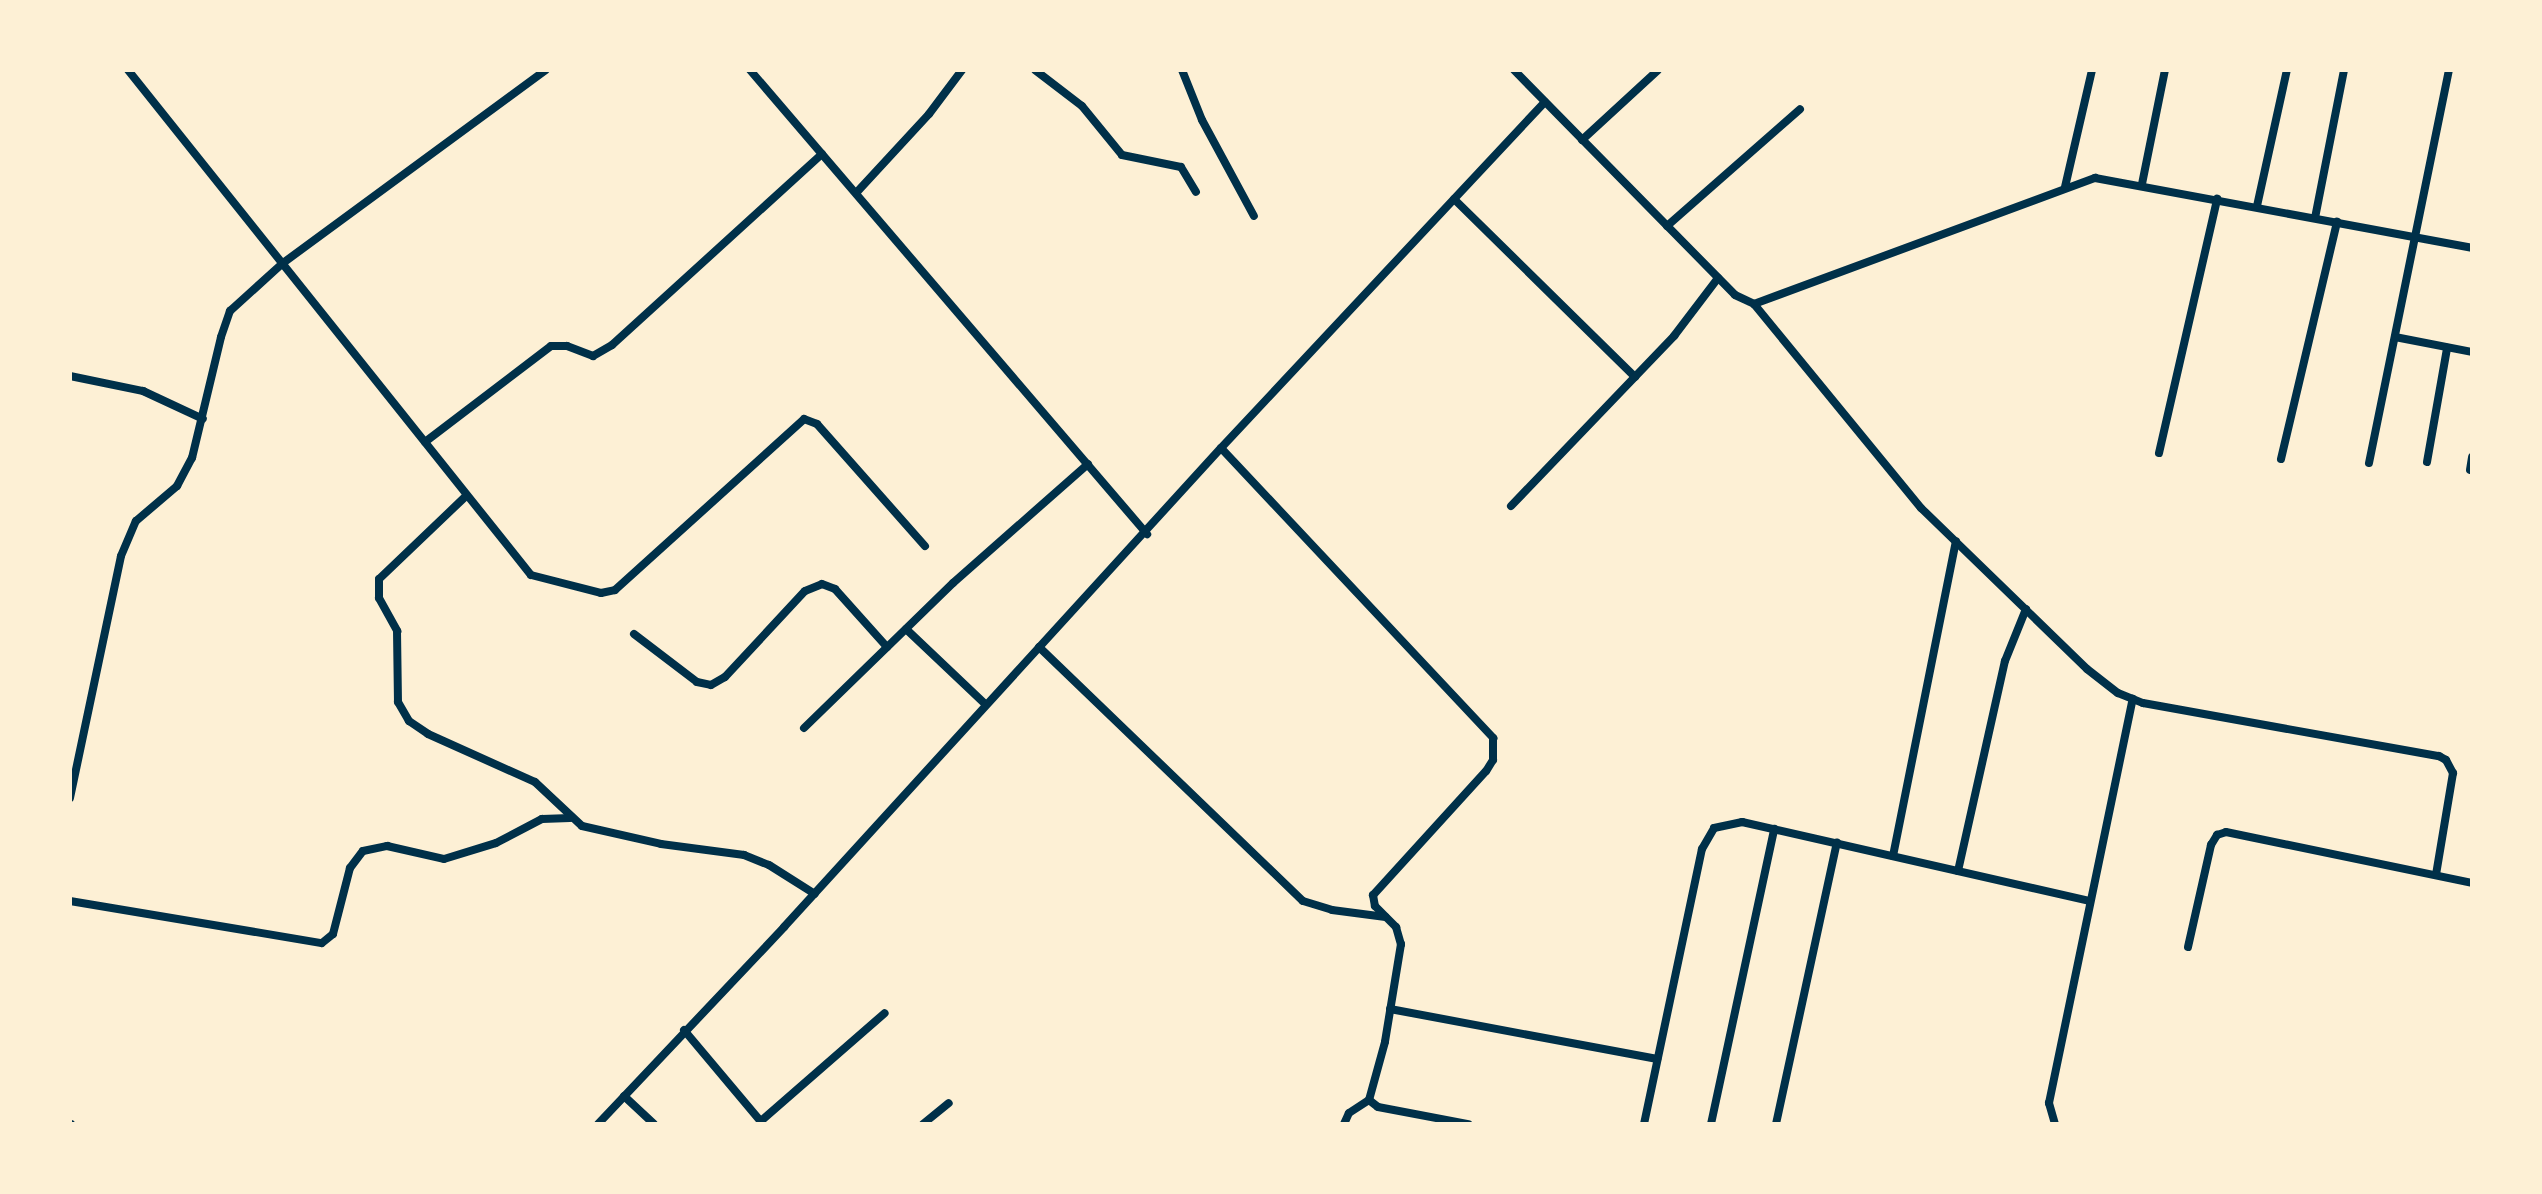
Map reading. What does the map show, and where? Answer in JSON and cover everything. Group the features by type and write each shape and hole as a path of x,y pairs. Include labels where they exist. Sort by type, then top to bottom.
{"street":[{"path":"128,70 525,572 549,581 608,593 622,585 800,421 809,419 817,424 925,546"},
{"path":"70,798 121,556 136,521 177,486 186,471 203,419 225,321 238,302 283,263 546,70"},
{"path":"750,70 1147,534"},
{"path":"857,192 929,114 962,70"},
{"path":"1035,70 1082,106 1122,155 1181,167 1196,192"},
{"path":"1182,70 1202,120 1254,216"},
{"path":"1514,70 1735,295 1754,304 1896,480 2105,685 2133,699 2306,735 2439,756 2451,766 2453,773 2436,875"},
{"path":"1582,140 1658,70"},
{"path":"2065,187 2092,70"},
{"path":"2142,184 2165,70"},
{"path":"2257,206 2287,70"},
{"path":"2315,218 2344,70"},
{"path":"2369,463 2449,70"},
{"path":"598,1124 815,894 1039,647 1147,534 1221,448 1545,102"},
{"path":"1667,226 1800,109"},
{"path":"425,442 551,346 567,346 593,356 612,345 822,154"},
{"path":"1754,304 2095,178 2142,184 2472,248"},
{"path":"1454,199 1635,377"},
{"path":"2159,453 2217,199"},
{"path":"2281,459 2337,222"},
{"path":"1511,506 1684,324 1718,278"},
{"path":"2395,337 2472,352"},
{"path":"2427,462 2447,348"},
{"path":"70,376 143,391 203,419"},
{"path":"1221,448 1493,738 1493,760 1486,771 1376,887 1373,901 1396,927 1401,944 1369,1100 1349,1113 1344,1124"},
{"path":"2470,470 2472,457"},
{"path":"804,728 906,629 1088,464"},
{"path":"466,496 379,579 379,598 397,631 398,702 409,721 428,734 535,782 570,818 594,831 744,855 769,865 815,894"},
{"path":"1893,856 1956,541"},
{"path":"634,634 697,682 711,685 725,677 805,591 822,584 835,589 887,647"},
{"path":"1958,871 2005,661 2026,609"},
{"path":"906,629 986,705"},
{"path":"1039,647 1303,901 1332,910 1388,917"},
{"path":"2055,1124 2049,1103 2133,699"},
{"path":"70,901 322,943 333,934 350,868 363,851 387,846 444,859 496,843 542,819 570,818"},
{"path":"1644,1124 1706,838 1725,823 1742,822 2089,901"},
{"path":"1711,1124 1774,829"},
{"path":"2188,947 2211,845 2214,838 2226,832 2472,883"},
{"path":"1776,1124 1837,843"},
{"path":"1390,1009 1657,1059"},
{"path":"684,1030 762,1122 885,1013"},
{"path":"624,1096 654,1124"},
{"path":"1369,1100 1378,1107 1468,1124"},
{"path":"923,1124 949,1103"}]}
